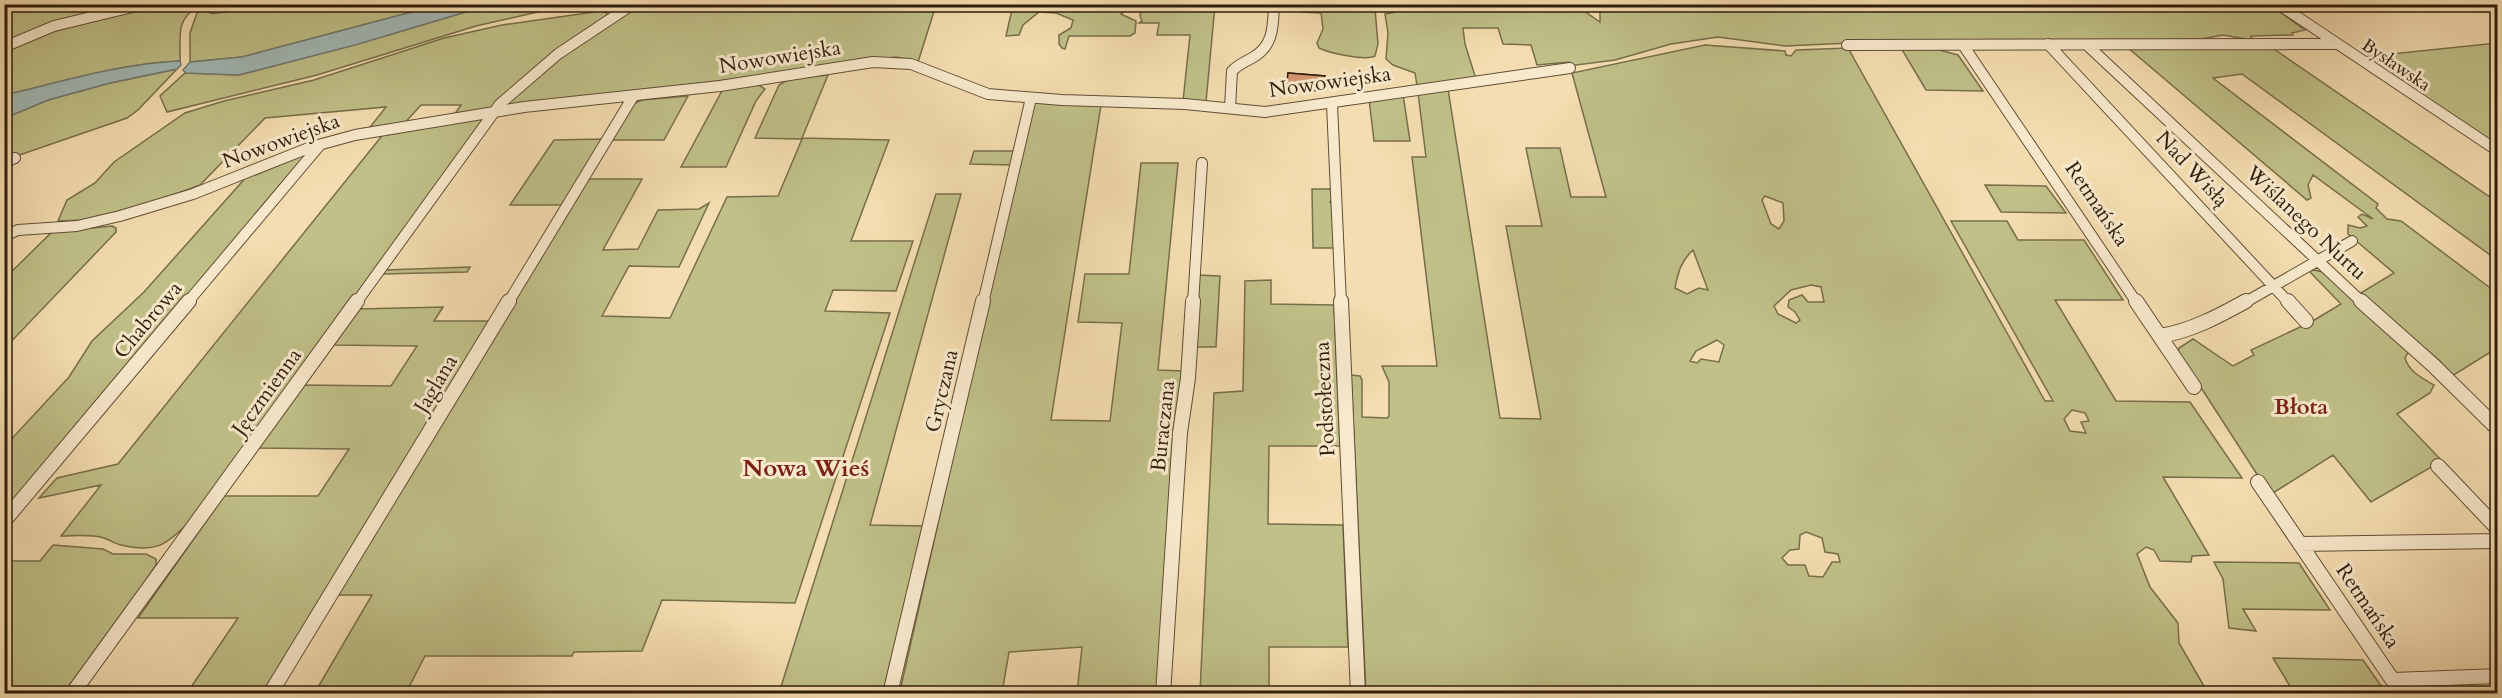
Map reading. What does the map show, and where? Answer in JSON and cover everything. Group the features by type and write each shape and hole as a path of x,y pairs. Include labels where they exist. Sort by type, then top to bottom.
{"street":[{"path":"4,47 54,26 145,4"},
{"path":"198,4 213,8 246,4"},
{"name":"Jęczmienna","path":"72,693 494,114 514,90 558,54 633,4"},
{"path":"1230,108 1232,71 1239,64 1262,53 1270,44 1273,36 1274,4"},
{"name":"Bysławska","path":"2278,4 2498,151"},
{"path":"1847,45 2087,45 2211,42 2336,44"},
{"name":"Nad Wisłą","path":"2048,44 2306,321"},
{"name":"Retmańska","path":"1963,45 2194,387"},
{"name":"Wiślanego Nurtu","path":"2087,45 2317,260 2440,370 2451,385 2498,429"},
{"name":"Nowowiejska","path":"5,235 18,230 77,225 120,216 193,194 321,144 355,135 547,104 720,86 873,62 896,62 932,70 988,94 1267,112 1332,104 1357,97 1570,68"},
{"name":"Jaglana","path":"270,693 634,95"},
{"name":"Gryczana","path":"890,693 1031,98"},
{"name":"Podstołeczna","path":"1332,104 1358,693"},
{"name":"Chabrowa","path":"4,521 321,144"},
{"name":"Buraczana","path":"1163,693 1180,433 1188,378 1202,163"},
{"path":"2160,336 2172,336 2274,287 2352,241"},
{"path":"2438,466 2498,529"},
{"name":"Retmańska","path":"2258,482 2402,693"},
{"path":"2300,544 2498,541"},
{"path":"2393,680 2498,676"}],"green space":[{"path":"162,4 190,4 196,7 185,19 180,31 180,61 114,69 5,95 4,50 32,37"},
{"path":"253,4 454,5 408,13 242,57 190,62 190,33 197,13 209,9"},
{"path":"1397,4 1574,4 1600,22 1600,11 1584,5 2269,4 2305,30 2292,33 2293,35 2251,36 2252,40 2223,35 2196,40 1873,42 1785,46 1718,37 1671,44 1615,60 1569,66 1569,62 1537,65 1531,45 1503,44 1498,28 1463,28 1465,44 1476,79 1417,86 1415,73 1393,65 1386,59 1388,33 1385,14 1395,12"},
{"path":"5,5 137,5 5,45"},
{"path":"484,5 586,5 542,11 476,26 317,75 167,112 160,96 185,73 239,75 392,34"},
{"path":"638,5 936,5 918,62 896,57 500,110 564,52"},
{"path":"1013,5 1131,5 1121,14 1136,21 1135,33 1130,36 1069,36 1065,49 1059,44 1059,35 1071,28 1073,20 1056,13 1039,12 1023,25 1019,35 1006,36"},
{"path":"1142,5 1215,5 1206,102 1183,101 1190,35 1157,35 1159,23 1139,23 1142,21 1140,16"},
{"path":"1301,5 1370,5 1375,9 1378,44 1375,56 1356,57 1319,48 1317,43 1323,29 1321,13 1301,12"},
{"path":"601,11 607,13 608,16 489,112 452,118 461,105 421,105 402,126 367,131 386,107 265,118 200,185 125,213 88,220 58,221 67,200 95,183 114,162 185,113 224,101 314,80 444,38 502,25"},
{"path":"2497,43 2497,147 2362,57"},
{"path":"1705,45 1785,51 1786,55 1791,56 1796,50 1848,48 2045,401 2053,401 1951,221 2007,221 2018,240 2084,240 2123,300 2055,300 2116,401 2190,402 2242,478 2163,477 2209,555 2192,556 2191,562 2160,561 2154,550 2146,547 2137,554 2150,587 2178,623 2179,643 2208,693 1366,693 1351,375 1360,376 1362,380 1362,417 1387,418 1389,416 1389,382 1382,366 1437,366 1412,157 1426,157 1418,93 1448,89 1500,418 1541,419 1506,226 1542,226 1526,148 1560,148 1571,197 1606,197 1572,73","holes":["1765,196 1783,203 1784,221 1779,229 1771,224 1762,200","1693,250 1708,290 1699,288 1687,294 1675,288 1686,258","1811,285 1821,287 1824,302 1808,302 1802,295 1789,300 1788,307 1800,320 1796,323 1778,314 1774,306 1791,290","1717,340 1724,345 1719,362 1701,359 1697,363 1690,361 1696,351","2072,410 2085,413 2089,421 2081,422 2086,433 2070,431 2064,419","1806,532 1822,538 1825,552 1838,554 1840,562 1832,562 1823,577 1809,576 1805,565 1788,565 1782,558 1790,550 1799,549 1800,535"]},
{"path":"2268,45 2497,202 2497,260 2242,74 2213,78 2378,204 2376,208 2387,219 2401,221 2497,293 2497,360 2489,353 2452,376 2440,361 2359,294 2394,273 2348,234 2348,225 2360,228 2367,226 2358,217 2362,214 2373,219 2313,175 2308,185 2311,198 2307,200 2127,47"},
{"path":"1928,47 1958,55 1983,91 1926,90 1901,48"},
{"path":"177,69 138,110 127,118 5,160 5,118 48,100 110,83"},
{"path":"828,75 802,138 889,140 851,241 913,241 896,291 833,290 825,311 890,313 795,603 662,600 642,651 574,652 572,656 425,656 406,693 314,694 372,595 334,595 585,179 642,179 603,250 638,249 658,210 699,209 709,203 679,267 629,266 602,316 670,318 727,197 778,196 802,139 755,138 779,85 789,79"},
{"path":"757,84 765,89 756,101 726,167 681,167 723,89"},
{"path":"1403,94 1410,141 1374,141 1369,99"},
{"path":"688,96 664,140 611,140 633,104 642,100"},
{"path":"1033,103 1101,105 1051,420 1110,421 1122,323 1078,322 1085,274 1129,274 1141,163 1178,163 1158,370 1183,371 1159,693 1077,693 1082,647 1009,652 1002,693 900,691"},
{"path":"486,118 180,531 166,542 151,548 132,547 99,537 61,536 101,485 39,498 57,478 118,464 385,132"},
{"path":"604,139 564,205 510,205 554,140"},
{"path":"316,147 5,514 5,446 69,377 92,341 144,292 249,174"},
{"path":"974,151 1015,151 1012,165 970,164"},
{"path":"1985,185 2046,186 2066,213 2001,212"},
{"path":"1312,189 1330,189 1333,198 1330,202 1333,205 1334,248 1313,248"},
{"path":"936,194 961,194 870,525 923,526 883,693 779,693"},
{"path":"112,226 116,228 116,232 5,348 5,278 52,232"},
{"path":"470,267 467,272 382,274 385,270"},
{"path":"2309,271 2323,272 2409,351 2405,358 2407,363 2416,374 2434,385 2430,393 2397,414 2446,465 2433,466 2371,502 2333,455 2273,493 2267,483 2262,482 2178,352 2179,348 2193,339 2233,366 2254,355 2251,350 2311,322 2341,304"},
{"path":"1197,275 1220,276 1216,347 1192,347"},
{"path":"1271,280 1271,304 1334,305 1340,446 1269,446 1268,524 1343,525 1348,647 1269,647 1269,693 1200,693 1214,393 1243,391 1245,281"},
{"path":"443,307 434,321 493,321 267,693 187,693 238,618 138,618 224,496 318,496 349,449 258,448 302,385 391,386 417,346 332,345 358,309"},
{"path":"53,545 103,549 113,554 146,554 156,559 156,565 90,664 66,693 5,694 4,561 40,561"},
{"path":"2214,562 2299,563 2330,610 2243,609 2256,631 2229,628 2223,579"},
{"path":"2273,658 2363,660 2386,693 2294,693"}],"water":[{"path":"454,5 484,5 355,45 239,75 186,73 183,70 190,62 242,57 408,13"},
{"path":"180,61 181,65 177,69 110,83 48,100 5,118 5,95 115,69"}],"building":[{"path":"1288,73 1325,76 1324,87 1298,86 1297,90 1286,90"}],"district":[{"name":"Błota","path":"2301,407"},
{"name":"Nowa Wieś","path":"806,468"}]}
